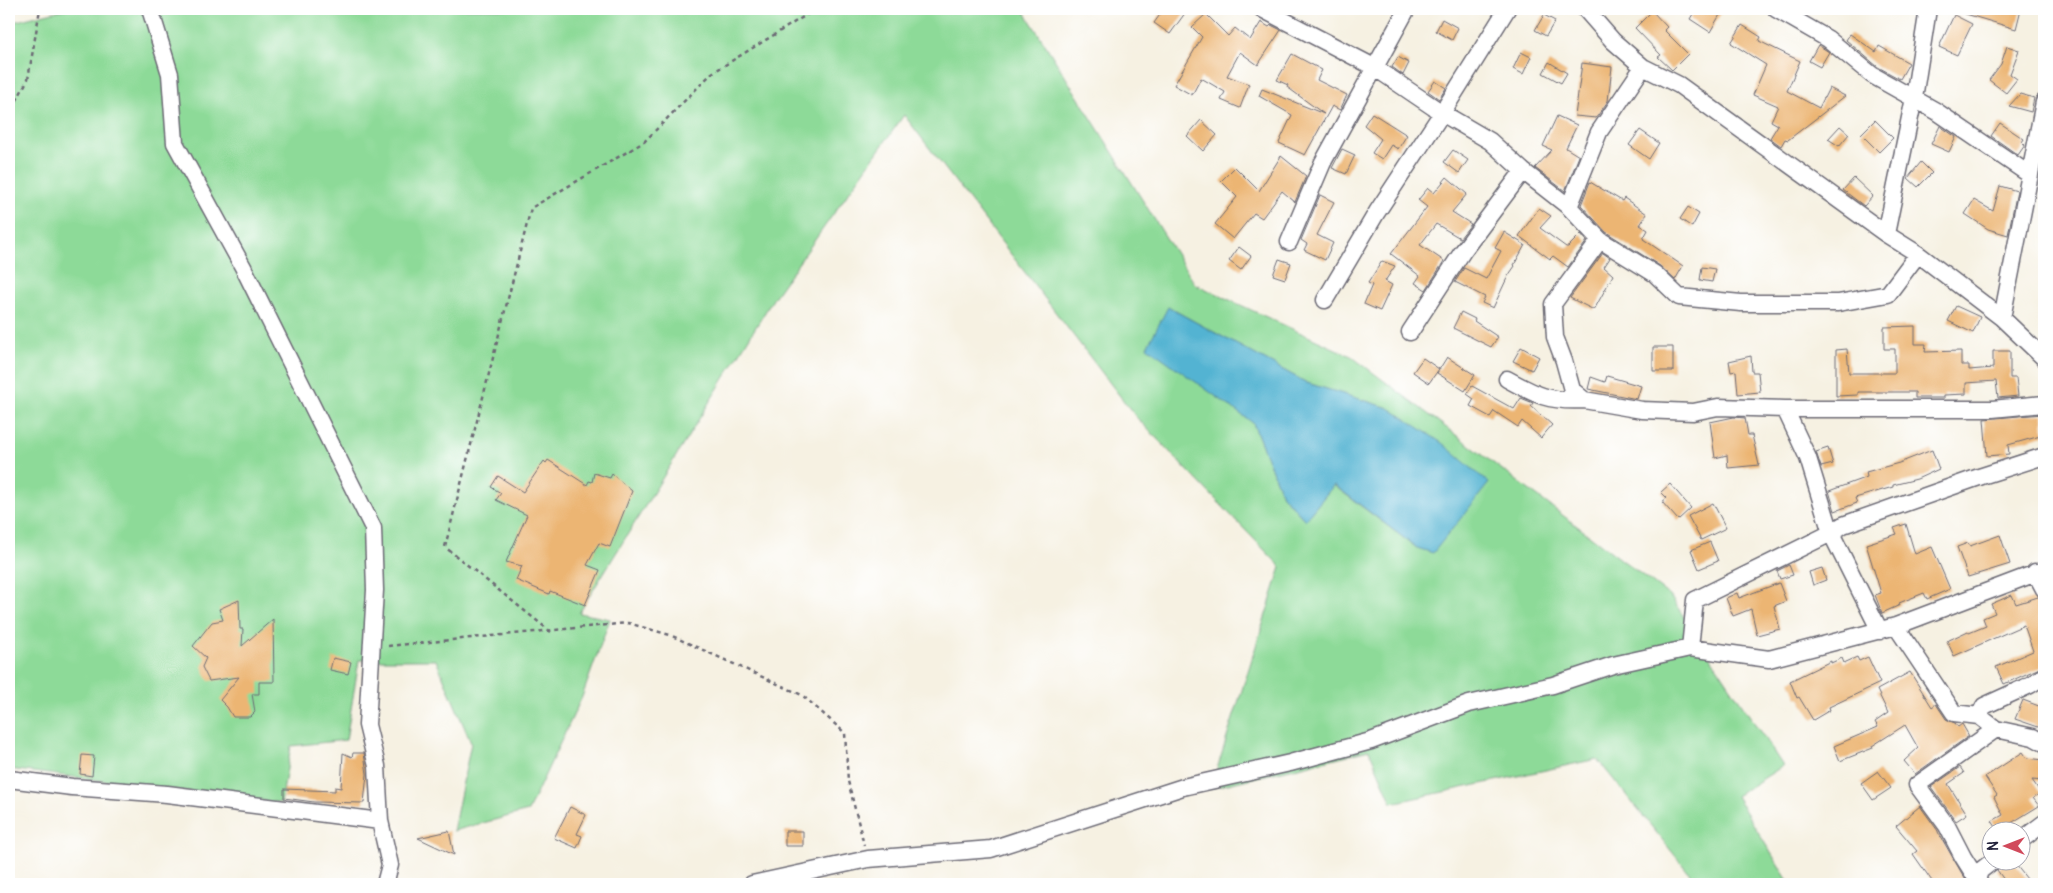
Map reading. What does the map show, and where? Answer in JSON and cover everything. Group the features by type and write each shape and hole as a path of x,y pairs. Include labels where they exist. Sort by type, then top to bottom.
{"street":[{"path":"150,9 170,74 175,143 243,267 373,528 375,590 367,725 377,766 380,821 390,865 386,884"},
{"path":"1262,9 1374,67 1442,113 1490,141 1523,171 1569,207 1600,240 1656,274 1680,297 1741,303 1838,303 1888,294 1918,254"},
{"path":"1289,242 1323,162 1407,9"},
{"path":"1324,300 1376,212 1442,113 1507,9"},
{"path":"1776,9 1828,39 1872,75 1914,98 2030,175"},
{"path":"1886,234 1914,98 1928,9"},
{"path":"1587,10 1613,41 1643,67 1680,85 1886,234 1918,254 2002,318 2042,353"},
{"path":"1569,207 1599,132 1643,67"},
{"path":"2002,318 2030,175 2041,136 2044,102"},
{"path":"1410,332 1463,251 1523,171"},
{"path":"1584,400 1572,390 1555,337 1553,304 1600,240"},
{"path":"1507,379 1538,396 1562,401 1584,400 1642,410 1693,412 1718,407 1785,409 1992,409 2044,404"},
{"path":"1785,409 1808,458 1831,533 1880,631"},
{"path":"1690,648 1695,600 1831,533 1843,525 2044,456"},
{"path":"752,884 868,858 991,849 1183,787 1290,763 1371,741 1468,704 1553,685 1613,665 1690,648 1769,659 1896,626 2040,571 2044,589"},
{"path":"1896,626 1954,712 1979,716 1996,729 2033,737 2044,743"},
{"path":"1979,716 1984,706 2030,685 2044,676"},
{"path":"1978,882 1948,826 1917,785 1996,729"},
{"path":"9,779 72,787 167,794 380,821"},
{"path":"2030,834 2044,823"},
{"path":"1978,882 1981,870"}],"path":[{"path":"9,115 28,80 40,9"},
{"path":"551,632 445,547 531,208 644,142 712,73 816,9"},
{"path":"371,648 551,632 628,623 670,636 802,695 845,733 848,781 868,858"}],"green space":[{"path":"65,9 1023,9 1195,284 1351,356 1670,596 1783,766 1736,796 1790,884 1698,884 1597,759 1392,803 1369,750 1211,788 1281,567 1136,417 904,115 775,296 579,613 610,619 582,697 528,811 453,831 471,743 436,660 359,660 346,740 291,746 281,803 9,769 9,23","holes":["1168,307 1307,383 1389,408 1417,548 1333,485 1305,520 1282,495 1253,423"]}],"water":[{"path":"1168,307 1307,383 1389,408 1442,443 1489,483 1433,553 1417,548 1334,485 1305,520 1282,495 1253,423 1147,347"}],"building":[{"path":"1164,9 1188,9 1170,34 1154,23"},
{"path":"1696,9 1715,9 1721,13 1710,32 1690,19"},
{"path":"1960,9 2021,9 2016,29 1959,12"},
{"path":"1652,11 1667,27 1664,30 1688,54 1672,70 1658,57 1661,55 1635,28"},
{"path":"1206,14 1228,36 1235,28 1250,40 1261,22 1269,27 1271,25 1281,30 1258,65 1240,52 1227,76 1249,84 1240,108 1221,100 1225,92 1201,78 1192,95 1174,85 1202,37 1192,27"},
{"path":"1544,15 1555,21 1546,36 1535,30"},
{"path":"1954,15 1972,24 1957,55 1939,47"},
{"path":"1442,19 1458,28 1452,40 1436,31"},
{"path":"1742,25 1761,37 1759,41 1800,61 1787,91 1819,108 1829,88 1845,96 1788,140 1785,139 1781,146 1770,138 1778,125 1771,121 1778,106 1753,95 1766,65 1731,43"},
{"path":"1850,34 1876,52 1879,46 1909,63 1900,79 1878,67 1846,40"},
{"path":"1818,45 1829,52 1820,67 1809,61"},
{"path":"2007,46 2019,50 2010,74 2017,79 2006,93 1989,80 2001,64"},
{"path":"1521,52 1531,57 1523,74 1513,69"},
{"path":"1292,54 1322,70 1317,80 1347,95 1340,110 1332,106 1305,155 1279,143 1292,115 1259,96 1262,89 1324,114 1287,87 1288,85 1277,80"},
{"path":"1398,57 1409,63 1403,75 1392,67"},
{"path":"1549,62 1567,73 1561,83 1543,73"},
{"path":"1582,63 1612,67 1608,101 1596,118 1575,116"},
{"path":"1435,81 1446,88 1439,99 1428,91"},
{"path":"2020,94 2034,98 2031,112 2009,106"},
{"path":"1372,113 1407,135 1398,149 1391,145 1382,159 1372,153 1381,139 1364,125"},
{"path":"1557,116 1577,125 1566,148 1579,156 1565,191 1535,168 1552,150 1543,146"},
{"path":"1201,120 1217,135 1203,151 1187,136"},
{"path":"1875,120 1893,138 1879,152 1861,134"},
{"path":"2000,123 2024,139 2022,142 2025,145 2018,155 1991,136"},
{"path":"1840,126 1849,134 1839,146 1828,139"},
{"path":"1940,126 1956,137 1949,152 1931,144"},
{"path":"1640,130 1659,143 1649,159 1629,145"},
{"path":"1342,149 1355,155 1346,174 1332,168"},
{"path":"1453,150 1468,160 1459,173 1444,162"},
{"path":"1281,156 1306,176 1295,202 1282,191 1262,218 1254,213 1233,239 1215,224 1237,197 1221,181 1235,167 1259,191"},
{"path":"1921,162 1932,173 1918,187 1908,178"},
{"path":"1447,177 1467,194 1452,212 1471,224 1460,238 1436,224 1420,245 1444,261 1426,290 1415,283 1420,276 1391,254 1427,207 1418,200 1428,188 1434,193"},
{"path":"1854,178 1873,196 1864,206 1843,190"},
{"path":"1590,182 1622,201 1624,198 1647,214 1640,225 1648,230 1643,239 1683,266 1675,280 1660,266 1606,232 1581,205"},
{"path":"2000,186 2017,191 2008,235 1988,229 1965,214 1974,200 1993,211"},
{"path":"1320,195 1334,202 1317,235 1333,243 1325,260 1304,250 1307,244 1301,240"},
{"path":"1688,207 1699,214 1692,227 1680,219"},
{"path":"1539,208 1551,216 1540,228 1566,247 1581,234 1587,241 1568,267 1553,256 1550,259 1519,236"},
{"path":"1504,232 1525,245 1493,308 1482,303 1485,297 1455,282 1464,268 1486,279 1501,251 1495,248"},
{"path":"1239,247 1251,256 1241,270 1229,261"},
{"path":"1603,253 1610,258 1604,267 1613,275 1594,310 1570,298"},
{"path":"1279,259 1291,263 1285,279 1273,275"},
{"path":"1382,261 1395,266 1385,281 1392,285 1380,311 1364,304 1372,285 1368,283"},
{"path":"1702,267 1715,269 1712,282 1700,280"},
{"path":"1956,306 1980,317 1973,333 1948,321"},
{"path":"1461,312 1475,319 1474,321 1498,337 1491,347 1453,328"},
{"path":"1915,326 1915,344 1926,344 1925,352 1961,351 1961,365 1969,365 1969,370 1993,368 1993,351 2010,351 2010,378 2016,378 2018,396 1998,398 1996,381 1966,383 1966,394 1944,395 1944,398 1915,398 1915,392 1858,392 1858,395 1836,396 1836,350 1847,349 1849,373 1895,373 1895,349 1884,349 1884,327"},
{"path":"1521,347 1539,357 1532,370 1513,361"},
{"path":"1653,347 1673,347 1673,371 1653,371"},
{"path":"1751,356 1752,372 1758,372 1760,392 1738,394 1736,371 1731,372 1729,361"},
{"path":"1447,357 1475,375 1465,391 1437,373"},
{"path":"1423,358 1439,369 1429,383 1413,372"},
{"path":"1607,376 1641,386 1637,399 1588,389 1591,377 1605,382"},
{"path":"1472,386 1514,409 1521,398 1533,403 1531,406 1552,425 1541,438 1522,421 1518,427 1494,411 1490,417 1470,406 1474,399 1467,394"},
{"path":"2043,414 2044,435 2008,445 2009,454 1987,456 1984,419"},
{"path":"1734,417 1745,418 1748,435 1752,435 1759,465 1728,468 1727,455 1715,458 1710,422"},
{"path":"1828,448 1833,464 1821,467 1816,452"},
{"path":"1932,450 1939,469 1917,479 1855,498 1857,503 1835,511 1829,491 1867,477 1866,472 1899,463"},
{"path":"548,460 587,485 589,481 592,482 594,473 610,478 612,474 632,491 610,547 599,543 587,565 600,570 585,605 550,591 549,594 516,580 522,566 506,562 527,515 496,500 501,493 491,487 498,476 523,492 544,461 546,463"},
{"path":"1670,484 1691,508 1678,520 1662,502 1667,498 1661,492"},
{"path":"1713,503 1726,528 1701,540 1688,516"},
{"path":"1906,524 1915,554 1932,547 1950,589 1927,599 1924,593 1899,603 1900,605 1882,613 1875,595 1881,593 1866,544 1897,534 1894,528"},
{"path":"2000,535 2010,564 1968,577 1957,547 1968,543 1970,546"},
{"path":"1710,542 1718,561 1699,569 1691,550"},
{"path":"1789,565 1793,575 1780,579 1777,571"},
{"path":"1822,568 1826,580 1813,585 1809,572"},
{"path":"1779,583 1786,601 1774,606 1780,629 1757,635 1751,609 1733,616 1726,598 1737,593 1739,598"},
{"path":"2012,595 2016,604 2038,597 2044,599 2044,666 2004,684 1996,667 2033,651 2024,625 1954,656 1947,641 1968,631 1969,633 1986,626 1983,618 1995,613 1991,604"},
{"path":"239,600 240,629 243,629 242,646 273,619 274,682 259,682 259,694 252,694 255,712 250,717 233,717 220,700 239,677 209,681 202,667 206,658 193,646 212,622 223,620 219,609"},
{"path":"1857,657 1859,661 1868,657 1880,683 1829,707 1830,710 1813,720 1799,697 1797,698 1790,681 1831,661 1831,663 1842,658 1844,663"},
{"path":"333,658 351,662 348,674 330,670"},
{"path":"1910,672 1932,707 1936,704 1946,719 1955,723 1958,727 1962,724 1969,736 1915,774 1904,761 1918,748 1905,725 1872,746 1873,748 1840,761 1834,746 1878,727 1875,722 1888,713 1877,690"},
{"path":"2023,700 2044,708 2044,729 2015,719"},
{"path":"2023,752 2027,758 2044,760 2044,781 2032,780 2041,793 2033,798 2039,806 2016,820 1994,820 2003,815 1994,797 1997,795 1985,777"},
{"path":"343,753 352,757 353,753 364,753 367,774 364,803 314,802 284,798 284,789 335,791 335,787 341,788"},
{"path":"82,755 94,756 92,776 80,774"},
{"path":"1960,767 1964,773 1948,784 1967,814 1956,821 1931,787"},
{"path":"1878,771 1891,788 1873,800 1861,783"},
{"path":"1920,806 1938,831 1968,884 1934,884 1913,854 1917,851 1896,826"},
{"path":"570,807 586,815 577,834 582,836 577,848 554,838"},
{"path":"449,831 454,855 418,838"},
{"path":"785,831 803,831 803,846 785,846"},
{"path":"1997,870 2020,870 2031,884 2007,884"}]}
